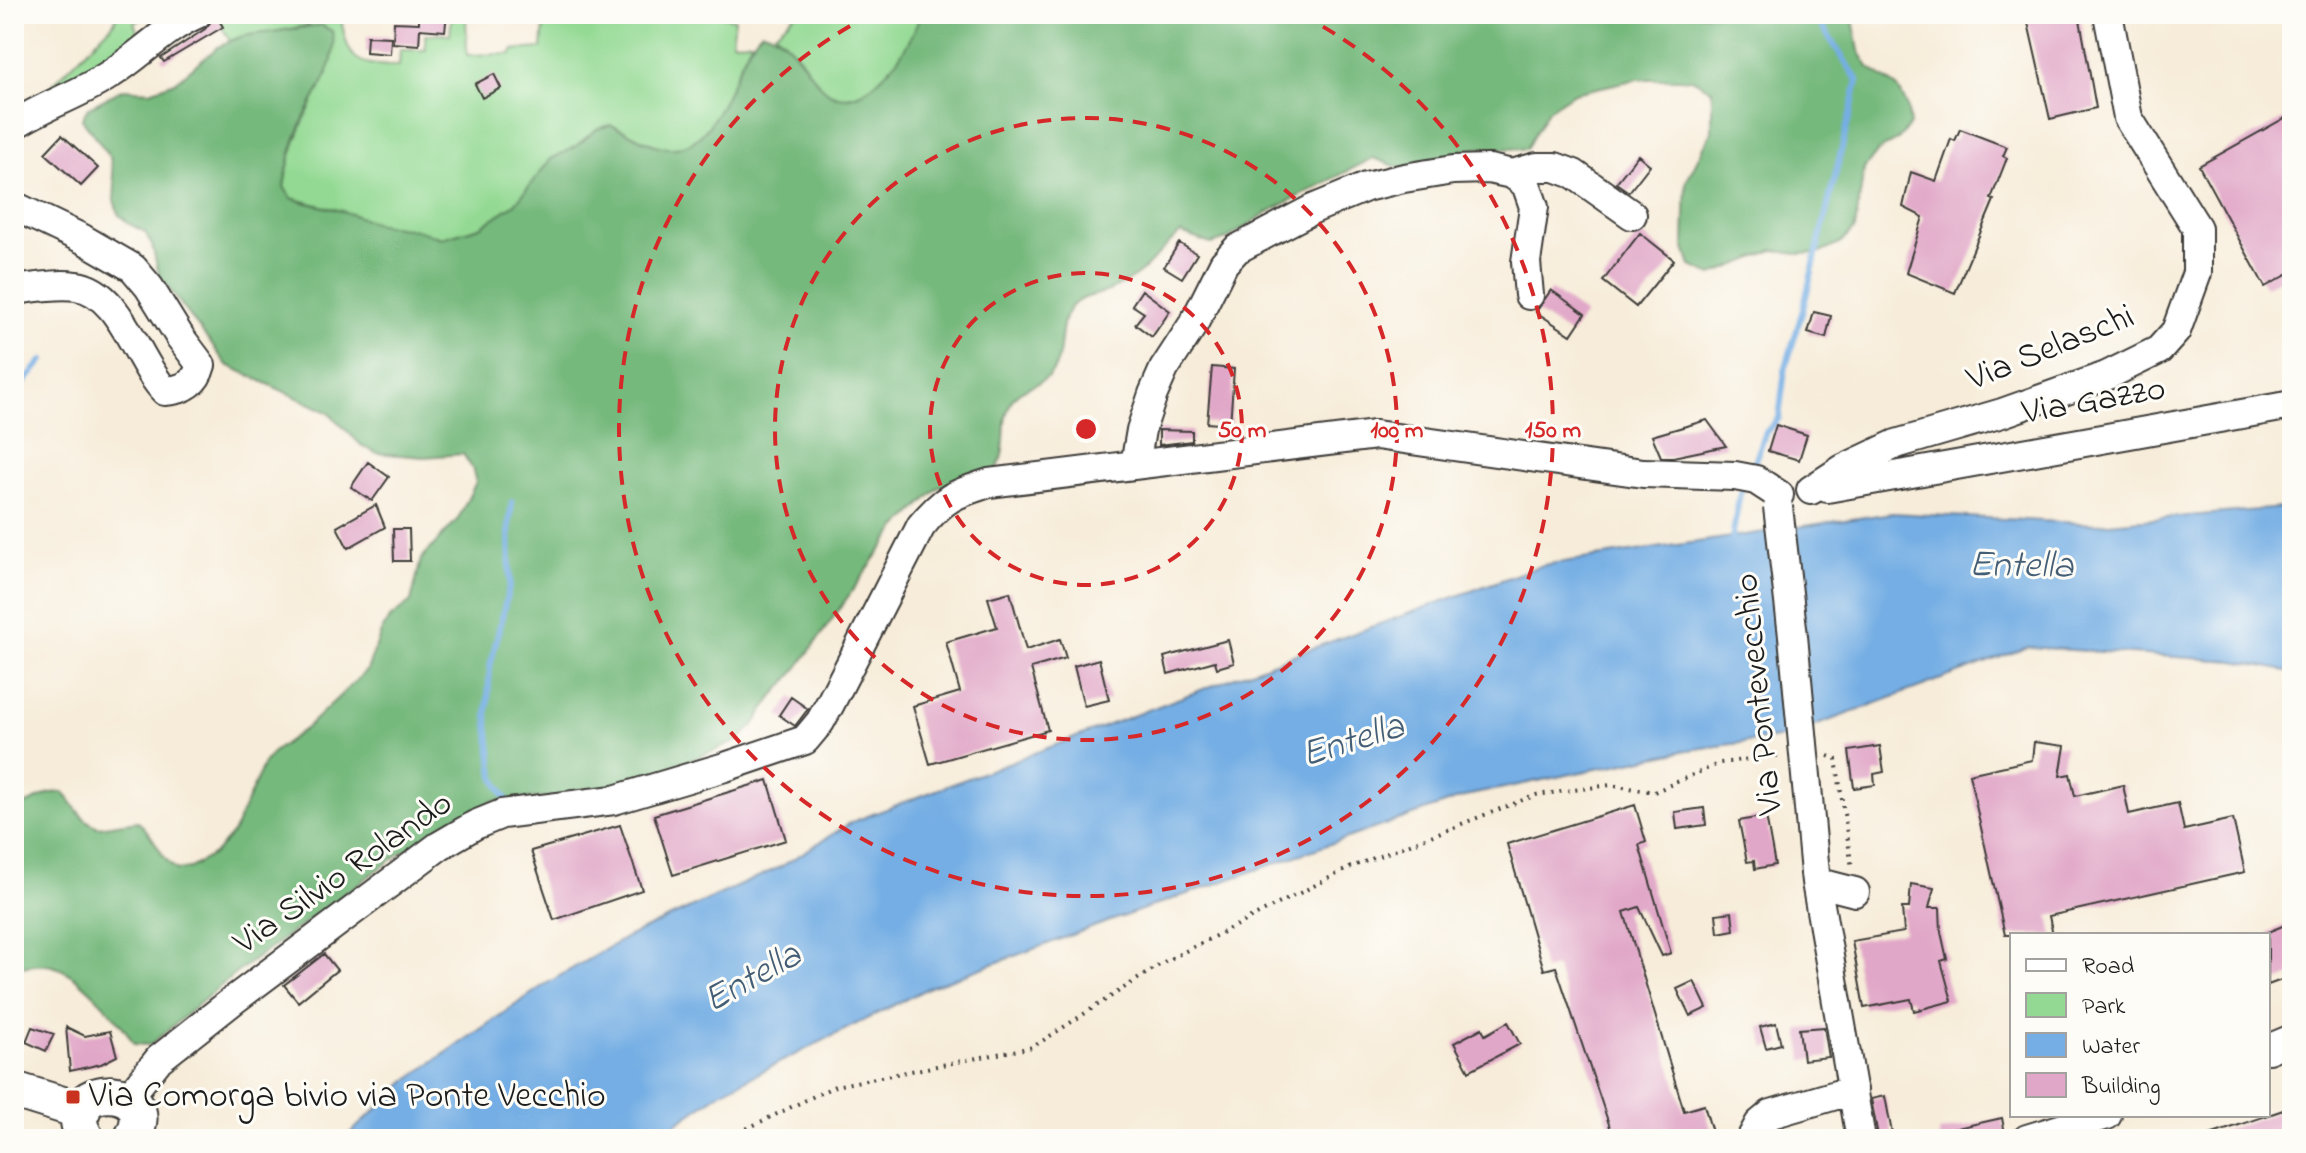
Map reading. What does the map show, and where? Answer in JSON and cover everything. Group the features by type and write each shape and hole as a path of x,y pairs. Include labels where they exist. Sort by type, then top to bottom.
{"main road":[{"path":"14,1090 84,1125 86,1103 102,1093 120,1094 137,1114 132,1139"}],"street":[{"path":"14,125 112,74 180,22 197,14"},
{"name":"Via Selaschi","path":"1811,490 1843,469 1896,444 2039,401 2106,376 2159,350 2176,331 2197,273 2197,228 2128,118 2108,14"},
{"path":"1512,174 1537,167 1555,167 1574,174 1632,215"},
{"path":"1141,430 1164,369 1194,323 1224,263 1237,249 1313,209 1366,187 1453,170 1489,169 1512,174 1526,184 1534,207 1526,262 1529,295"},
{"path":"14,206 83,239 133,268 201,365 198,377 181,390 165,391 151,376 121,320 98,293 76,286 14,290"},
{"path":"1135,465 1141,430 1144,375"},
{"name":"Via Gazzo","path":"1779,501 1811,490 2292,405"},
{"name":"Via Silvio Rolando","path":"127,1099 159,1059 235,999 439,846 475,825 502,814 614,800 805,740 830,704 921,526 937,506 956,494 989,483 1376,435 1643,473 1735,476 1756,480 1779,501"},
{"name":"Via Pontevecchio","path":"1779,501 1816,877 1861,1139"},
{"path":"1816,877 1855,892"},
{"path":"2270,1048 2292,1039"},
{"path":"1751,1139 1759,1124 1771,1114 1853,1090"},
{"path":"2027,1139 2100,1117"}],"path":[{"path":"725,1139 835,1086 1033,1047 1164,962 1351,867 1536,795 1611,785 1654,792 1720,763 1782,755"},
{"path":"1825,755 1836,759 1855,892"}],"green space":[{"path":"118,14 153,14 134,23 141,39 119,60 50,94 52,85 113,24"},
{"path":"222,14 340,14 346,41 355,57 371,64 399,66 400,50 426,50 425,35 450,34 452,14 466,14 467,55 512,54 513,50 542,48 544,24 571,24 590,14 714,14 735,19 732,42 752,41 711,124 685,146 668,148 652,144 610,125 597,129 575,147 551,159 515,204 480,227 442,238 378,224 291,198 284,187 295,142 328,73 309,25 230,41 216,17"},
{"path":"796,14 920,14 915,30 895,64 867,90 851,96 835,95 818,85 795,52 775,33"},
{"path":"920,14 1852,14 1859,51 1869,67 1898,88 1907,105 1910,125 1897,140 1878,151 1864,169 1855,229 1840,244 1820,253 1797,254 1774,250 1712,275 1691,266 1684,245 1686,182 1712,131 1712,90 1692,79 1638,79 1574,93 1548,110 1526,149 1477,148 1462,151 1434,166 1403,169 1373,158 1268,212 1227,239 1211,244 1181,233 1134,277 1110,291 1081,299 1071,307 1063,323 1060,351 1054,369 1044,380 1022,390 1010,404 1005,420 1003,452 997,469 939,487 896,529 794,673 738,741 609,793 492,801 401,853 236,973 150,1045 134,1044 100,1001 68,973 47,965 14,968 14,878 18,868 14,864 14,810 50,793 63,792 82,816 98,827 137,821 177,870 190,868 214,854 233,833 264,763 273,752 306,728 367,670 382,630 390,618 411,602 421,559 458,519 476,482 463,454 424,457 376,453 361,445 328,412 227,365 159,275 152,245 145,232 119,215 114,200 110,157 82,119 88,108 123,89 150,91 175,82 218,47 243,36 321,25 332,31 333,56 298,133 284,187 291,198 303,202 378,224 442,238 480,227 515,204 551,159 575,147 597,129 610,125 660,147 686,145 701,135 713,120 751,44 762,31 779,37 827,91 841,97 857,95 884,74 909,42"}],"water":[{"name":"Entella","path":"2292,507 2292,672 2234,661 2028,647 1785,737 1688,750 1470,795 1110,921 930,987 723,1091 654,1139 344,1139 410,1078 544,985 627,937 782,866 852,822 1288,657 1543,565 1892,513 2097,524"}],"building":[{"path":"419,14 447,14 445,31 420,29 419,45 393,43 394,22 419,23"},
{"path":"2026,14 2079,14 2096,108 2050,119"},
{"path":"216,15 223,27 164,62 161,58 205,29"},
{"path":"367,36 391,37 390,54 366,52"},
{"path":"494,74 501,88 482,98 475,84"},
{"path":"2292,114 2292,272 2265,287 2199,166"},
{"path":"1960,129 2007,147 2003,156 2007,158 1991,199 1994,200 1955,293 1906,273 1923,217 1903,207 1911,172 1936,181 1951,139 1955,141"},
{"path":"62,135 98,168 81,186 45,153"},
{"path":"1638,155 1650,165 1629,192 1616,183"},
{"path":"1640,233 1674,260 1636,307 1603,281"},
{"path":"1179,243 1197,254 1182,278 1164,267"},
{"path":"1142,290 1170,311 1152,337 1135,324 1144,313 1132,305"},
{"path":"1551,290 1585,314 1571,335 1536,312"},
{"path":"1814,312 1831,316 1826,338 1808,333"},
{"path":"1212,367 1234,369 1230,425 1207,423"},
{"path":"1707,420 1726,446 1661,457 1652,436"},
{"path":"1776,425 1807,435 1799,460 1768,451"},
{"path":"1159,430 1192,431 1192,441 1159,445"},
{"path":"368,462 389,477 372,501 351,487"},
{"path":"376,505 385,527 348,548 337,527"},
{"path":"393,529 409,529 410,561 394,561"},
{"path":"1010,592 1026,650 1060,639 1066,658 1031,668 1048,730 930,764 913,706 960,692 946,642 997,627 988,598"},
{"path":"1228,640 1234,663 1217,668 1215,661 1168,674 1164,657"},
{"path":"1099,659 1109,700 1084,706 1074,666"},
{"path":"791,697 808,709 795,726 779,715"},
{"path":"2034,742 2065,746 2060,776 2070,774 2075,796 2123,785 2129,814 2178,803 2184,830 2233,819 2245,872 2049,916 2053,933 2005,935 1969,774 2032,760"},
{"path":"1880,746 1884,772 1874,774 1875,785 1854,788 1849,751"},
{"path":"768,780 786,840 673,875 654,815"},
{"path":"1635,805 1646,842 1639,845 1671,953 1662,956 1639,907 1624,912 1684,1111 1704,1105 1714,1139 1614,1139 1556,967 1544,970 1507,844"},
{"path":"1704,808 1706,825 1677,829 1675,812"},
{"path":"1766,816 1775,865 1755,869 1754,861 1747,862 1739,821"},
{"path":"620,825 642,890 554,920 531,851"},
{"path":"1911,884 1934,888 1929,908 1940,908 1947,959 1941,961 1952,1001 1914,1011 1911,999 1864,1008 1852,941 1904,932 1902,908 1909,908"},
{"path":"1732,912 1734,930 1718,933 1716,914"},
{"path":"2292,922 2292,976 2270,984 2270,933"},
{"path":"324,954 337,970 298,1002 284,985"},
{"path":"1694,981 1707,1008 1690,1016 1677,989"},
{"path":"1508,1022 1520,1044 1469,1071 1454,1043 1482,1028 1485,1035"},
{"path":"1776,1023 1781,1044 1766,1048 1760,1027"},
{"path":"32,1027 54,1034 46,1051 26,1042"},
{"path":"66,1027 85,1036 110,1031 117,1056 101,1064 70,1071"},
{"path":"1824,1027 1829,1057 1803,1060 1799,1029"},
{"path":"1885,1096 1892,1133 1878,1136 1871,1099"},
{"path":"2292,1107 2292,1139 2207,1139 2207,1136"},
{"path":"2002,1118 2006,1139 1940,1139 1939,1132"}],"waterway":[{"path":"1751,471 1766,432 1779,418 1785,370 1803,309 1858,81 1814,14"},
{"path":"14,395 43,360"},
{"path":"1731,544 1744,485"},
{"path":"510,806 494,777 487,715 490,667 510,583 509,526 512,502"}],"place":[{"name":"Via Comorga bivio via Ponte Vecchio","path":"73,1097"}]}
